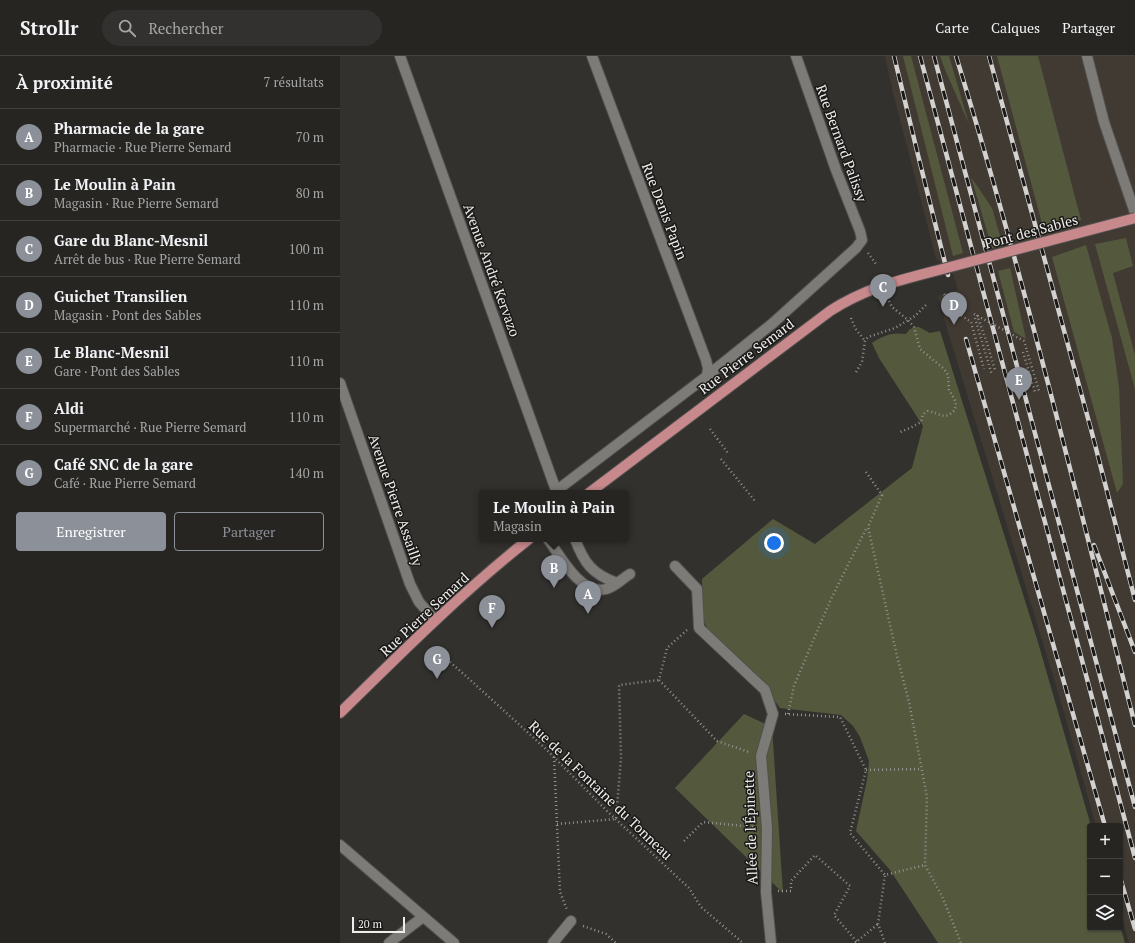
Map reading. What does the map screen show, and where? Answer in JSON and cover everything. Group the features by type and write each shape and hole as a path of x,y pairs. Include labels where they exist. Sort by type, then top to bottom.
{"main road":[{"name":"Pont des Sables","path":"935,271 1135,218"},
{"name":"Rue Pierre Semard","path":"593,490 830,311 847,300 869,290 935,271"},
{"name":"Rue Pierre Semard","path":"340,713 435,620 525,542"}],"street":[{"name":"Avenue André Kervazo","path":"400,56 556,490"},
{"name":"Rue Denis Papin","path":"592,56 706,360 708,368 707,376"},
{"name":"Rue Bernard Palissy","path":"796,56 862,240"},
{"path":"1087,56 1104,122 1135,214"},
{"name":"Rue Pierre Semard","path":"560,490 773,323 856,248 862,240"},
{"name":"Avenue Pierre Assailly","path":"340,383 410,584 418,602 435,620"},
{"path":"550,542 573,575 591,588 598,590 608,589 630,574"},
{"path":"576,542 588,566 604,578 617,583"},
{"path":"675,566 697,589 699,628"},
{"name":"Allée de l'Épinette","path":"699,628 765,690 773,714 761,756 767,828 766,892 771,943"},
{"path":"340,845 454,943"},
{"path":"389,943 423,917"},
{"path":"553,943 571,922"}],"path":[{"path":"871,248 868,252 876,264"},
{"path":"944,294 956,312 971,322 984,369"},
{"path":"890,301 892,307 908,320 914,328 920,349 943,368 948,375 950,390 955,398 956,406 955,410 947,416 942,416 928,410 923,414 921,422 898,433"},
{"path":"856,372 862,362 865,341 868,337 895,328 908,320 926,305"},
{"path":"971,322 975,316"},
{"path":"975,316 992,375"},
{"path":"975,316 1024,341 1039,391"},
{"path":"975,316 986,340 995,370"},
{"path":"851,318 855,328 865,341"},
{"path":"1023,352 1035,392"},
{"path":"710,429 728,453"},
{"path":"721,459 754,501"},
{"path":"866,472 882,494 868,527 832,597 821,622 794,686 788,714 840,717 866,770 850,833 885,875 878,924 885,943"},
{"path":"868,527 896,656 909,702 927,797 925,865 942,896 961,943"},
{"path":"659,680 667,648 688,629 699,628"},
{"name":"Rue de la Fontaine du Tonneau","path":"441,654 554,757 616,819 689,888 702,907 743,943"},
{"path":"659,680 717,740 761,756"},
{"path":"557,824 616,819 621,758 619,684 659,680"},
{"path":"554,757 560,892"},
{"path":"866,770 921,769"},
{"path":"684,841 703,822 767,828"},
{"path":"766,892 791,891 791,882 815,855 850,886 834,915 856,942 878,924"},
{"path":"662,863 666,859"},
{"path":"885,875 925,865"}],"shaded area":[{"path":"885,56 1135,56 1135,943 1129,943 1123,921 1123,823 1095,823 1063,709 938,296 958,290 953,274 936,258 893,93"}],"green space":[{"path":"903,56 911,56 963,253 953,256"},
{"path":"940,56 949,56 969,124 946,72"},
{"path":"997,56 1038,56 1081,220 1044,231"},
{"path":"971,177 992,208 1003,246 992,248"},
{"path":"1126,238 1133,266 1113,273 1135,355 1135,389 1095,244"},
{"path":"1086,245 1112,338 1119,387 1123,484 1117,493 1052,257"},
{"path":"1010,268 1026,339 1014,332 998,271"},
{"path":"914,327 919,327 930,333 940,331 1037,639 1090,823 1087,823 1087,931 1121,931 1125,943 938,943 890,870 856,831 867,780 869,761 860,737 853,726 841,715 780,708 764,686 710,635 703,619 702,579 773,519 815,544 912,468 923,426 879,358 872,343 889,335 897,333 906,334"},
{"path":"744,714 772,727 783,893 675,788"}],"railway":[{"path":"894,56 948,275"},
{"path":"920,56 1135,858"},
{"path":"934,56 1135,807"},
{"path":"956,56 1005,222 1135,725"},
{"path":"989,56 1092,433 1135,600"},
{"path":"966,339 1104,823"},
{"path":"1094,545 1135,652"},
{"path":"1123,887 1135,929"}],"place":[{"name":"Gare du Blanc-Mesnil","path":"883,307"},
{"name":"Guichet Transilien","path":"954,325"},
{"name":"Le Blanc-Mesnil","path":"1019,400"},
{"name":"Le Moulin à Pain","path":"554,588"},
{"name":"Pharmacie de la gare","path":"588,614"},
{"name":"Aldi","path":"492,628"},
{"name":"Café SNC de la gare","path":"437,679"}]}
